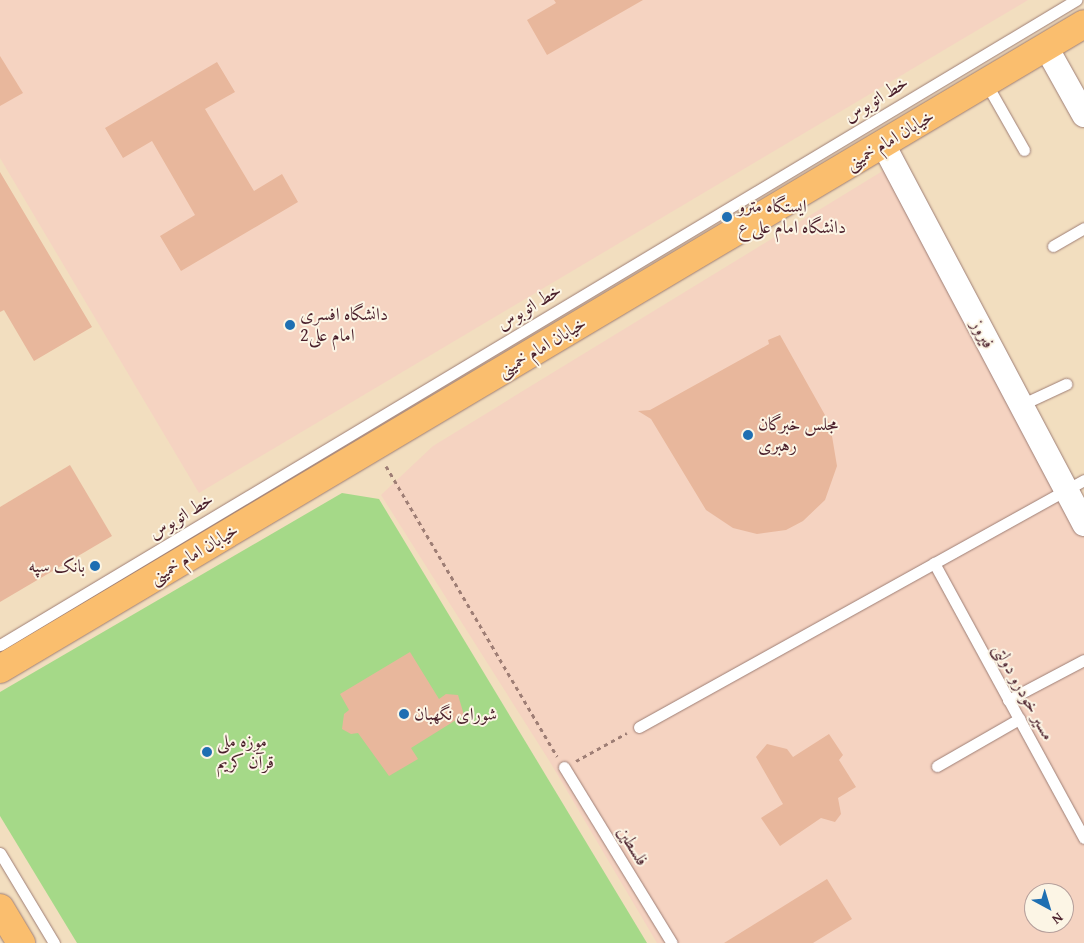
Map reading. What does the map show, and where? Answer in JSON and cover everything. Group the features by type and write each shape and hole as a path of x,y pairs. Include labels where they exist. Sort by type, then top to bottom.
{"main road":[{"name":"خیابان امام خمینی","path":"0,669 1084,24"},
{"path":"0,908 21,943"}],"street":[{"path":"1046,47 1084,115"},
{"name":"فیروز","path":"883,144 1021,405 1075,485 1084,524"}],"lane":[{"name":"خط اتوبوس","path":"0,645 1076,0"},
{"path":"986,83 1024,150"},
{"path":"1052,246 1084,228"},
{"path":"1021,405 1066,384"},
{"path":"639,727 1075,485"},
{"name":"مسیر خودرو دولتی","path":"934,563 1084,838"},
{"path":"1008,700 1084,660"},
{"path":"937,766 1019,719"},
{"name":"فلسطین","path":"564,767 672,943"},
{"path":"0,853 54,943"}],"path":[{"path":"374,447 564,767 639,727"}],"shaded area":[{"name":"دانشگاه افسری امام علی2","path":"0,0 1028,0 199,493 0,158"},
{"path":"894,164 1084,524 1084,943 657,943 550,762 381,495 433,446"}],"green space":[{"path":"342,493 379,499 647,943 77,943 0,816 0,692"}],"building":[{"path":"554,0 643,0 547,55 527,20 556,3"},
{"path":"0,56 23,93 0,106"},
{"path":"217,62 235,92 205,109 254,191 282,174 298,202 181,271 160,236 195,215 152,141 123,158 105,128"},
{"path":"0,172 92,327 34,361 4,310 0,312"},
{"name":"مجلس خبرگان رهبری","path":"780,335 830,424 837,466 825,500 803,521 786,530 757,534 733,528 706,510 651,419 638,411 650,410 769,344 768,340"},
{"path":"70,465 112,536 0,602 0,507"},
{"name":"شورای نگهبان","path":"410,652 439,699 446,694 458,695 464,715 411,748 418,759 389,776 358,733 351,734 342,729 344,714 349,710 340,694"},
{"path":"829,734 843,755 839,760 856,787 838,798 841,814 835,822 821,818 780,846 761,818 783,804 756,757 767,744 787,749 793,757"},
{"path":"827,879 852,919 813,943 724,943"}],"place":[{"name":"ایستگاه مترو دانشگاه امام علی ع","path":"727,217"},
{"name":"دانشگاه افسری امام علی2","path":"290,325"},
{"name":"مجلس خبرگان رهبری","path":"748,435"},
{"name":"بانک سپه","path":"95,566"},
{"name":"شورای نگهبان","path":"404,714"},
{"name":"موزه ملی قرآن کریم","path":"207,752"}]}
